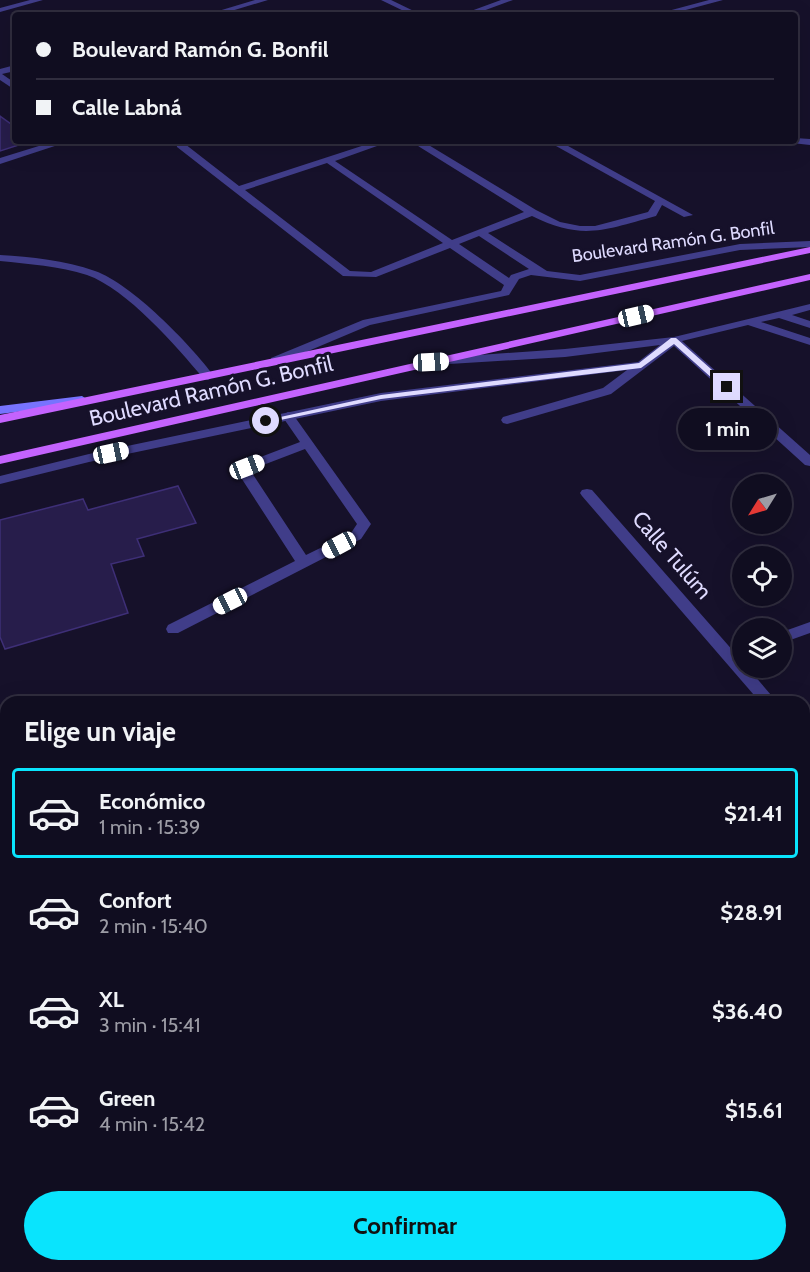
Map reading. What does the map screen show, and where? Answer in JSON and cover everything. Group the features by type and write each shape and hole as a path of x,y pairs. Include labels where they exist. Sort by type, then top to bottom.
{"main road":[{"name":"Boulevard Ramón G. Bonfil","path":"0,419 810,250"},
{"name":"Boulevard Ramón G. Bonfil","path":"21,455 810,277"}],"street":[{"path":"0,10 39,0"},
{"path":"220,12 264,0"},
{"path":"385,0 411,12"},
{"path":"473,12 509,0"},
{"path":"672,12 717,3"},
{"path":"0,74 12,84"},
{"path":"0,161 55,144"},
{"path":"180,144 347,274 372,275 532,212"},
{"path":"238,189 377,144"},
{"path":"420,144 532,212 557,224 580,230 595,229 652,213 660,200"},
{"path":"557,144 688,215"},
{"path":"328,160 510,284"},
{"path":"480,232 543,273"},
{"name":"Boulevard Ramón G. Bonfil","path":"275,361 367,322 505,293 515,277 530,272 580,278 740,247 810,244"},
{"path":"0,258 92,273 110,282 194,359 208,376"},
{"path":"493,272 527,263"},
{"name":"Boulevard Ramón G. Bonfil","path":"431,362 565,353 674,340 810,308"},
{"path":"780,314 810,325"},
{"path":"749,322 810,342"},
{"path":"674,340 810,462"},
{"name":"Boulevard Ramón G. Bonfil","path":"0,480 89,458 381,397 641,365 674,340"},
{"path":"507,420 607,391 641,365"},
{"path":"0,410 94,399"},
{"path":"174,629 356,536 364,524 288,416"},
{"path":"304,563 245,473 247,467 309,443"},
{"path":"0,462 21,455"},
{"name":"Calle Tulúm","path":"587,493 732,651"},
{"path":"792,634 810,627"},
{"name":"Calle Tulúm","path":"752,678 765,696"}],"building":[{"path":"0,116 12,125 12,144 22,144 0,151"},
{"path":"178,486 196,523 137,539 144,556 111,564 128,613 5,649 0,637 0,520 83,499 88,510"}],"route":[{"path":"266,421 381,397 641,365 674,340 727,387"}]}
